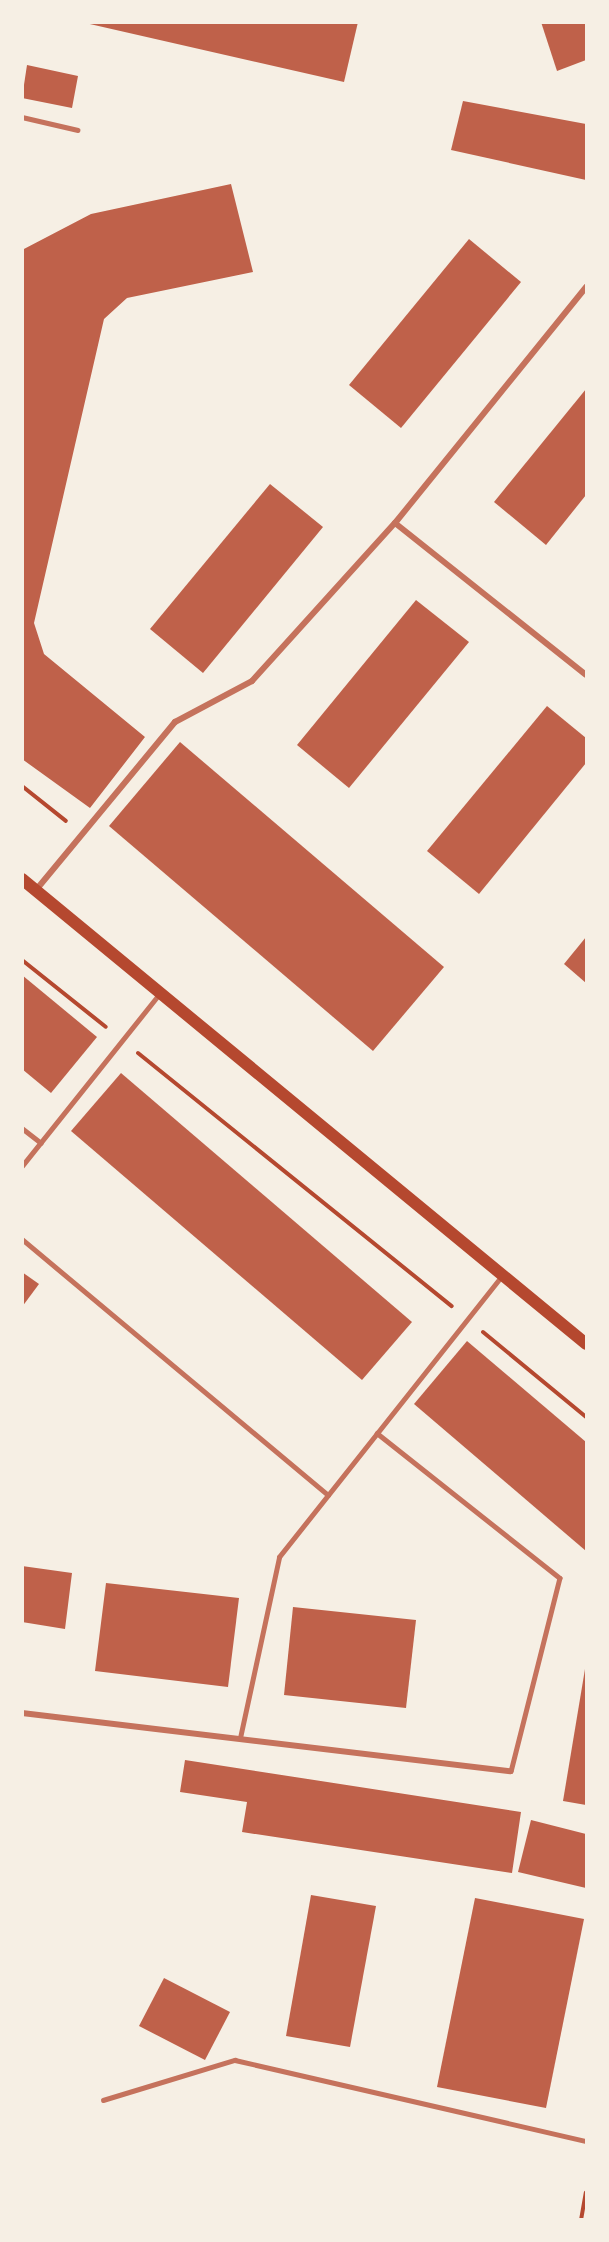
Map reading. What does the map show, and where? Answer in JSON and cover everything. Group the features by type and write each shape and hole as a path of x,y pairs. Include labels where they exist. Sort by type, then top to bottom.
{"main road":[{"path":"22,879 586,1344"}],"street":[{"path":"36,890 175,722 252,681 395,523 586,287"},
{"path":"395,523 586,675"},
{"path":"22,1713 511,1771"}],"lane":[{"path":"22,117 78,130"},
{"path":"22,1166 160,993"},
{"path":"22,1128 41,1143"},
{"path":"22,1239 328,1495"},
{"path":"240,1738 279,1557 502,1275"},
{"path":"377,1433 560,1578 511,1771"},
{"path":"103,2100 236,2060 586,2141"}],"path":[{"path":"22,786 82,834"},
{"path":"22,960 468,1319 586,1418"},
{"path":"581,2220 586,2192"}],"building":[{"path":"81,22 358,22 344,82"},
{"path":"541,22 586,22 586,60 557,71"},
{"path":"27,65 78,76 72,108 22,98"},
{"path":"463,101 586,124 586,180 451,150"},
{"path":"231,184 253,272 127,298 104,319 34,623 44,654 145,737 90,808 22,759 22,250 91,214"},
{"path":"469,239 521,282 401,428 349,385"},
{"path":"586,389 586,495 546,545 494,502"},
{"path":"270,484 323,527 203,673 150,629"},
{"path":"416,600 469,642 349,788 297,745"},
{"path":"547,706 586,738 586,763 479,894 427,851"},
{"path":"180,742 444,967 373,1051 109,826"},
{"path":"586,937 586,983 564,964"},
{"path":"22,975 97,1037 51,1093 22,1069"},
{"path":"121,1073 412,1322 362,1380 71,1131"},
{"path":"22,1272 39,1284 22,1307"},
{"path":"467,1341 586,1442 586,1551 414,1404"},
{"path":"22,1566 72,1573 65,1629 22,1622"},
{"path":"106,1583 239,1598 228,1687 95,1671"},
{"path":"293,1607 416,1620 406,1708 284,1695"},
{"path":"586,1669 586,1805 563,1801"},
{"path":"185,1760 521,1812 512,1873 242,1832 247,1802 180,1792"},
{"path":"531,1820 586,1834 586,1888 518,1872"},
{"path":"311,1895 376,1906 350,2047 286,2036"},
{"path":"475,1898 584,1919 546,2108 437,2087"},
{"path":"164,1978 230,2012 205,2060 139,2026"}]}
